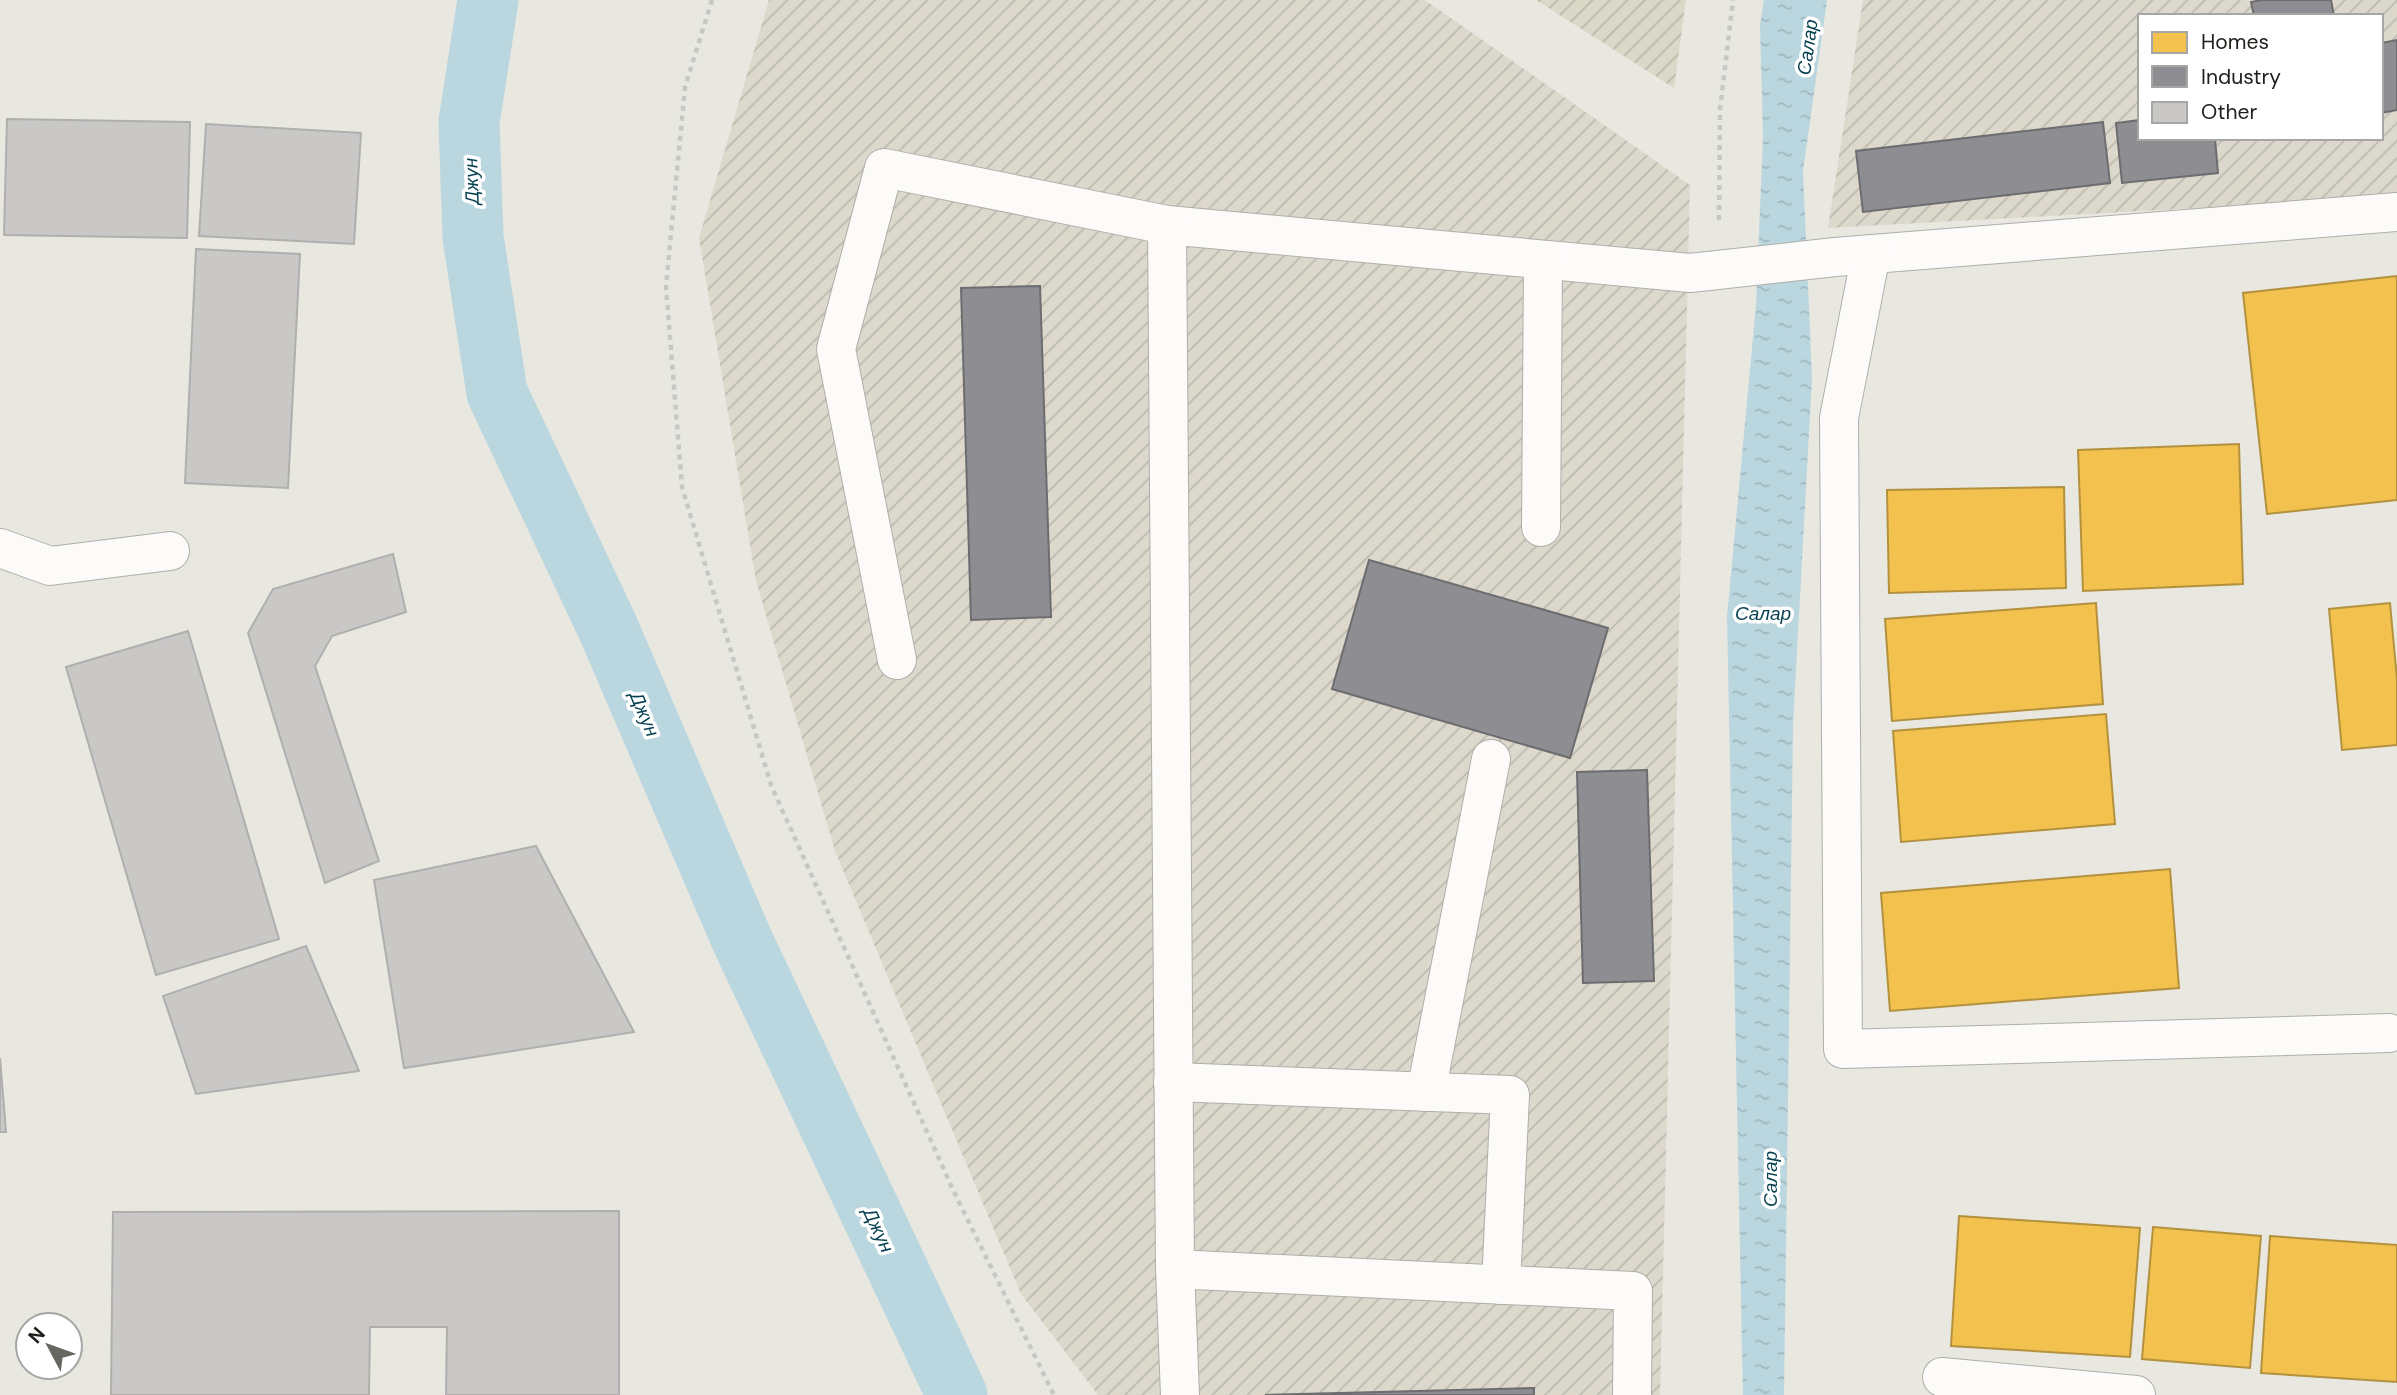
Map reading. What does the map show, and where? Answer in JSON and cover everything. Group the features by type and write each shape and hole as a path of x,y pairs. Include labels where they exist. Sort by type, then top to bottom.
{"street":[{"path":"897,660 836,348 884,167 1167,225 1690,273 1853,256 2397,212"},
{"path":"1167,225 1175,1269 1180,1395"},
{"path":"1853,256 1839,418 1843,1049 2389,1033"},
{"path":"1541,527 1543,260"},
{"path":"0,548 50,566 170,551"},
{"path":"1426,1092 1491,759"},
{"path":"1173,1082 1510,1095 1501,1285"},
{"path":"1175,1269 1633,1292 1632,1395"},
{"path":"1942,1377 2136,1395"}],"path":[{"path":"712,0 685,87 666,287 682,487 771,785 954,1192 1054,1395"},
{"path":"1718,228 1720,110 1733,0"}],"shaded area":[{"path":"769,0 1425,0 1690,185 1660,1395 1098,1395 1021,1294 835,851 756,581 699,238"},
{"path":"1863,0 2397,0 2397,197 1828,228"}],"green space":[{"path":"1536,0 1686,0 1674,88"}],"water":[{"name":"Салар","path":"1764,0 1827,0 1803,171 1812,378 1793,725 1784,1395 1743,1395 1727,617 1756,305 1763,137 1760,25"}],"building: Homes":[{"path":"2397,276 2397,500 2267,514 2243,293"},
{"path":"2239,444 2243,584 2083,591 2078,450"},
{"path":"2064,487 2066,588 1889,593 1887,490"},
{"path":"2096,603 2103,704 1892,721 1885,619"},
{"path":"2390,603 2397,679 2397,745 2342,750 2329,609"},
{"path":"2106,714 2115,824 1901,842 1893,731"},
{"path":"2170,869 2179,988 1890,1011 1881,893"},
{"path":"1959,1216 2140,1228 2130,1357 1951,1346"},
{"path":"2153,1227 2261,1236 2250,1368 2142,1359"},
{"path":"2270,1236 2397,1245 2397,1382 2261,1373"}],"building: Industry":[{"path":"2331,0 2334,14 2254,14 2251,2"},
{"path":"2397,40 2397,110 2383,113 2383,43"},
{"path":"2138,120 2138,140 2215,140 2218,173 2122,183 2116,123"},
{"path":"2103,122 2110,183 1863,212 1856,151"},
{"path":"1040,286 1051,617 971,620 961,288"},
{"path":"1369,560 1608,628 1570,758 1332,689"},
{"path":"1647,770 1654,981 1583,983 1577,772"},
{"path":"1534,1388 1534,1395 1265,1395"}],"building: Other":[{"path":"7,119 190,122 187,238 4,235"},
{"path":"206,124 361,133 354,244 199,236"},
{"path":"196,249 300,254 288,488 185,483"},
{"path":"393,554 406,612 332,636 315,666 379,861 325,883 248,633 273,589"},
{"path":"188,631 279,939 156,975 66,667"},
{"path":"536,846 634,1032 404,1068 374,880"},
{"path":"306,946 359,1071 196,1094 163,996"},
{"path":"0,1058 6,1132 0,1132"},
{"path":"619,1211 619,1395 446,1395 447,1327 370,1327 369,1395 111,1395 113,1212"}],"waterway":[{"name":"Джун","path":"488,0 469,122 473,237 497,393 608,628 742,940 957,1395"}]}
